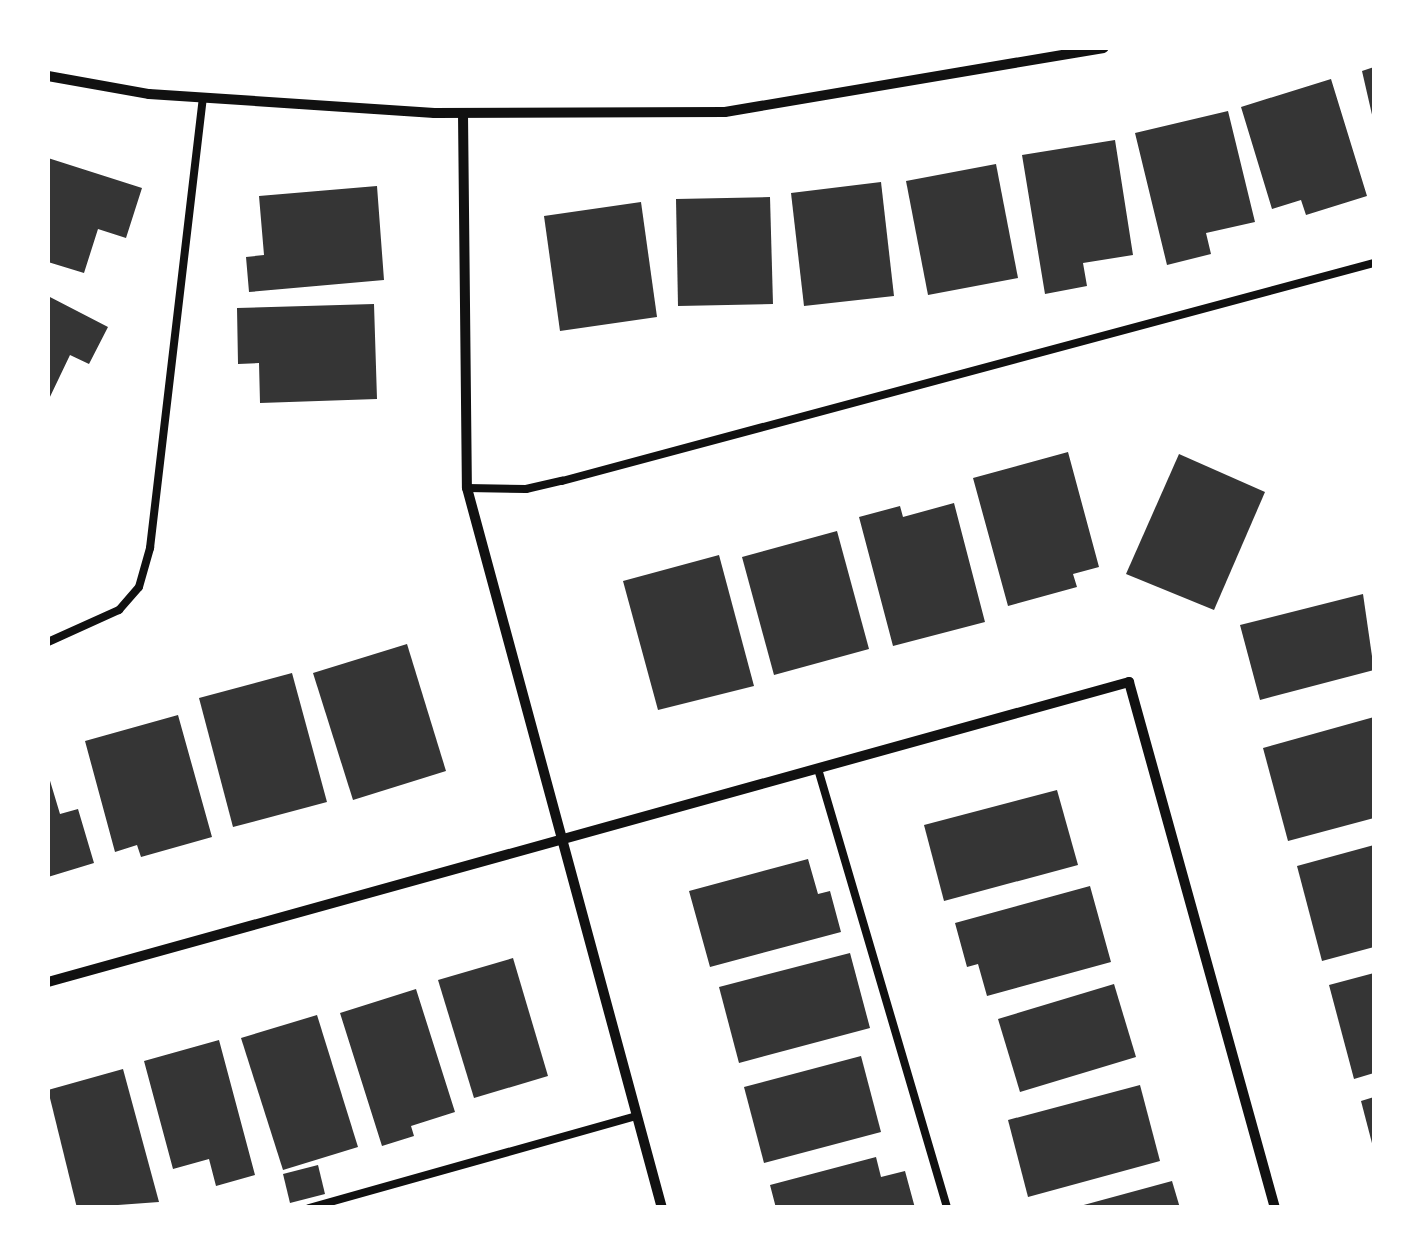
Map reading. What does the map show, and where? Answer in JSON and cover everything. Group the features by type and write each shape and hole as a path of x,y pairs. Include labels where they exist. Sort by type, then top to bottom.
{"street":[{"path":"48,76 203,97 463,114 725,112 1104,48"},
{"path":"463,114 467,488 662,1208"},
{"path":"48,982 1130,682 1275,1208"}],"lane":[{"path":"48,642 119,610 139,587 150,548 203,97"},
{"path":"467,488 526,489 1374,263"},
{"path":"818,769 947,1208"},
{"path":"308,1208 636,1116"}],"building":[{"path":"1374,67 1374,119 1373,119 1362,71"},
{"path":"1331,79 1367,196 1306,215 1301,200 1272,209 1241,107"},
{"path":"1228,111 1255,222 1206,233 1211,254 1167,265 1135,133"},
{"path":"1115,140 1133,255 1083,263 1087,286 1045,294 1022,155"},
{"path":"48,158 142,188 126,238 98,229 84,273 48,262"},
{"path":"996,164 1018,278 928,295 906,181"},
{"path":"881,182 894,296 804,306 791,193"},
{"path":"377,186 384,280 249,292 246,257 264,255 259,196"},
{"path":"770,197 773,304 678,306 676,199"},
{"path":"641,202 657,317 560,331 544,216"},
{"path":"48,296 108,327 89,364 70,355 48,401"},
{"path":"374,304 377,399 260,403 259,363 238,364 237,308"},
{"path":"1068,452 1099,567 1073,574 1077,587 1008,606 973,478"},
{"path":"1179,454 1265,492 1214,610 1126,574"},
{"path":"954,503 985,622 893,646 859,517 900,506 903,517"},
{"path":"837,531 869,649 774,675 742,557"},
{"path":"719,555 754,686 658,710 623,581"},
{"path":"1363,594 1374,670 1260,700 1240,625"},
{"path":"407,644 446,771 353,800 313,673"},
{"path":"292,673 327,802 233,827 199,698"},
{"path":"178,715 212,837 141,857 137,845 115,852 85,741"},
{"path":"1374,717 1374,818 1288,841 1263,748"},
{"path":"48,774 60,814 78,809 94,863 48,877"},
{"path":"1057,790 1078,865 944,901 924,825"},
{"path":"1374,845 1374,947 1322,961 1297,866"},
{"path":"808,859 818,894 830,891 841,932 710,967 689,891"},
{"path":"1090,886 1111,962 987,996 978,964 967,967 955,923"},
{"path":"850,953 870,1028 739,1063 719,987"},
{"path":"513,958 548,1076 474,1098 438,980"},
{"path":"1374,973 1374,1073 1354,1079 1329,985"},
{"path":"1114,984 1136,1057 1020,1092 998,1019"},
{"path":"416,989 455,1112 411,1126 414,1136 382,1146 340,1013"},
{"path":"317,1015 358,1147 283,1170 241,1038"},
{"path":"219,1040 255,1175 216,1186 209,1159 173,1169 144,1061"},
{"path":"861,1056 881,1132 764,1163 744,1087"},
{"path":"123,1069 159,1202 77,1208 48,1090"},
{"path":"1140,1085 1160,1161 1028,1197 1008,1120"},
{"path":"1374,1097 1374,1147 1373,1147 1361,1101"},
{"path":"876,1157 881,1177 905,1171 915,1208 776,1208 770,1185"},
{"path":"318,1165 325,1194 290,1203 283,1174"},
{"path":"1172,1181 1180,1208 1080,1208 1080,1206"}]}
